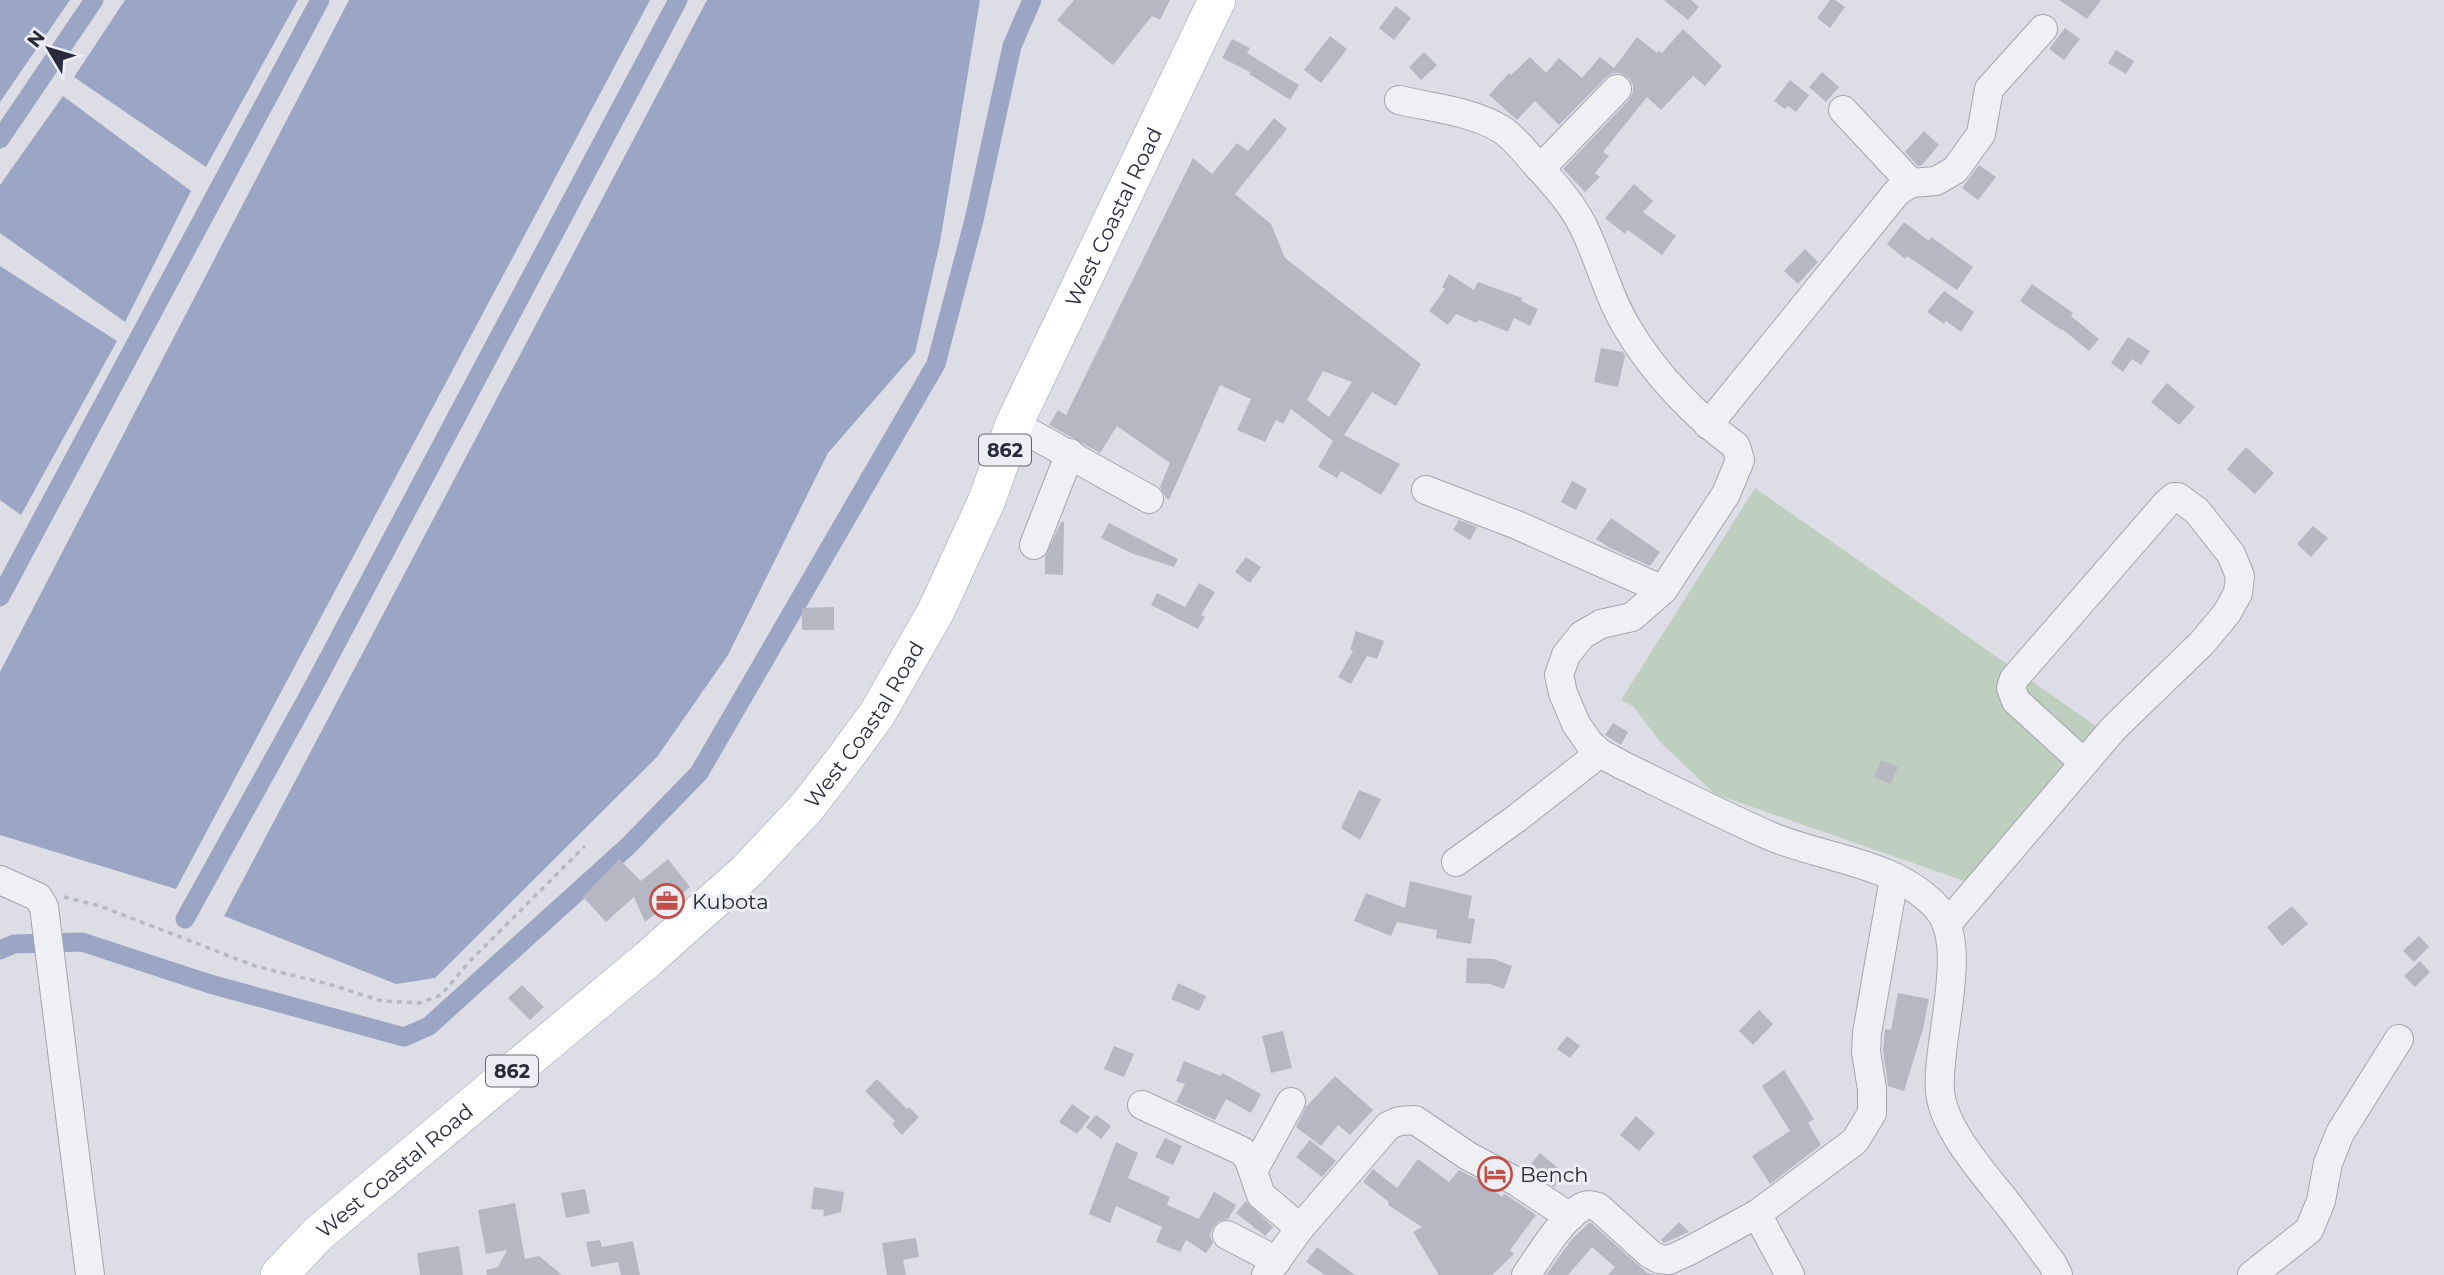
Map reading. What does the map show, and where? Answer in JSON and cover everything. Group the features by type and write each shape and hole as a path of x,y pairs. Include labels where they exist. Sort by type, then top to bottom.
{"main road":[{"name":"West Coastal Road","path":"283,1273 319,1233 648,959 748,870 807,807 877,714 925,632 987,500 1014,424 1217,0"}],"street":[{"path":"1708,425 1898,191 1911,183 1936,181 1955,170 1981,134 1989,89 2043,29"},
{"path":"1540,169 1617,89"},
{"path":"1399,100 1485,121 1503,130 1516,141 1561,191 1583,226 1628,330 1661,373 1708,425 1736,446 1740,460 1726,494 1663,590 1632,617 1601,624 1582,635 1566,655 1559,675 1563,693 1576,724 1600,753 1772,837 1833,855 1894,878 1922,894 1938,910 1947,924 1952,958 1940,1093 1951,1124 1978,1166 2052,1263 2058,1275"},
{"path":"1843,110 1911,183"},
{"path":"1014,424 1149,499"},
{"path":"1034,545 1070,453"},
{"path":"1426,490 1517,525 1663,590"},
{"path":"1947,924 2114,728 2202,643 2227,613 2238,593 2240,576 2231,554 2197,511 2178,497 2166,504 2014,679 2011,688 2016,701 2084,763"},
{"path":"1456,862 1600,753"},
{"path":"1526,1275 1570,1217 1582,1207 1590,1204 1598,1207 1650,1254 1659,1259 1669,1259 1757,1214 1855,1141 1872,1113 1872,1088 1866,1052 1867,1033 1894,878"},
{"path":"0,880 29,892 42,901 48,931 90,1275"},
{"path":"2252,1275 2309,1230 2321,1201 2328,1163 2340,1133 2399,1039"},
{"path":"1253,1171 1292,1102"},
{"path":"1142,1105 1242,1151 1249,1160 1256,1188 1261,1195 1300,1228"},
{"path":"1227,1235 1271,1268 1300,1228 1388,1126 1399,1121 1415,1121 1423,1125 1468,1156 1517,1182 1570,1217"},
{"path":"1757,1214 1790,1275"}],"path":[{"path":"42,901 68,896 100,905 255,966 382,1001 419,1003 441,995 470,961 585,846"}],"green space":[{"path":"1755,488 2116,740 1987,889 1715,794 1661,743 1633,706 1621,700"}],"water":[{"path":"0,0 70,0 0,102"},
{"path":"125,0 298,0 206,167 74,77"},
{"path":"349,0 650,0 176,889 0,835 0,672"},
{"path":"707,0 980,0 940,242 915,353 828,453 728,655 657,757 435,978 396,984 224,916"},
{"path":"63,96 191,191 125,322 0,233 0,185"},
{"path":"0,266 117,341 21,515 0,500"}],"building":[{"path":"1074,0 1170,0 1160,20 1152,16 1113,65 1057,20"},
{"path":"1664,0 1691,0 1699,7 1688,20"},
{"path":"1830,0 1835,0 1845,7 1830,28 1817,18"},
{"path":"2059,0 2101,0 2087,19"},
{"path":"1396,6 1411,18 1394,40 1379,28"},
{"path":"2065,28 2080,39 2064,60 2049,49"},
{"path":"1683,29 1722,66 1705,86 1693,76 1661,110 1647,97 1603,152 1609,156 1595,173 1600,177 1585,192 1563,169 1629,100 1633,85 1629,78 1620,73 1606,77 1559,125 1535,101 1517,120 1489,95 1509,73 1511,75 1530,57 1546,73 1559,58 1582,78 1600,57 1614,68 1637,37 1657,53 1662,53"},
{"path":"1330,36 1347,49 1321,83 1304,70"},
{"path":"1232,39 1250,48 1247,53 1299,85 1290,100 1249,74 1250,72 1222,58"},
{"path":"2116,50 2134,61 2126,74 2108,63"},
{"path":"1424,52 1437,65 1421,80 1409,67"},
{"path":"1822,72 1839,87 1826,102 1809,87"},
{"path":"1790,80 1809,95 1796,112 1788,106 1785,109 1774,101"},
{"path":"1274,118 1287,129 1235,194 1271,224 1285,258 1421,364 1396,406 1372,392 1344,435 1400,464 1381,495 1341,471 1337,478 1318,467 1333,441 1291,409 1283,424 1276,420 1265,442 1237,430 1251,399 1220,385 1169,500 1160,487 1170,463 1117,426 1100,453 1049,425 1058,410 1066,415 1193,158 1212,174 1237,143 1248,151","holes":["1323,371 1352,382 1329,417 1307,400"]},
{"path":"1924,131 1939,145 1922,165 1918,166 1905,152"},
{"path":"1979,165 1996,177 1978,200 1962,188"},
{"path":"1634,184 1653,201 1643,212 1676,236 1662,255 1628,230 1625,234 1605,218"},
{"path":"1904,222 1929,241 1931,237 1973,267 1957,290 1907,256 1905,259 1887,244"},
{"path":"1805,249 1818,262 1798,284 1784,271"},
{"path":"1449,274 1474,290 1478,282 1522,298 1521,301 1538,309 1530,326 1514,318 1508,332 1456,314 1448,325 1429,311 1445,289 1442,287"},
{"path":"2032,284 2073,313 2071,316 2099,339 2089,351 2020,301"},
{"path":"1944,291 1974,312 1961,332 1927,312"},
{"path":"2128,337 2150,351 2141,365 2132,359 2123,372 2111,363"},
{"path":"1601,348 1623,352 1625,356 1618,387 1594,382"},
{"path":"2167,383 2195,407 2179,425 2151,402"},
{"path":"2246,447 2274,473 2255,494 2227,469"},
{"path":"1572,481 1587,489 1576,510 1561,502"},
{"path":"1611,518 1660,552 1650,566 1596,539"},
{"path":"1459,520 1477,527 1470,540 1453,530"},
{"path":"1061,522 1064,522 1063,575 1045,574 1045,557"},
{"path":"1109,523 1178,559 1174,567 1131,553 1101,538"},
{"path":"2313,526 2328,538 2311,557 2297,544"},
{"path":"1246,557 1261,567 1250,583 1235,572"},
{"path":"1199,583 1215,592 1201,615 1205,617 1198,629 1151,605 1157,593 1185,607"},
{"path":"834,607 834,630 802,630 802,608"},
{"path":"1356,631 1384,641 1377,659 1367,656 1351,684 1338,677 1353,651 1350,650"},
{"path":"1613,723 1628,732 1621,745 1605,735"},
{"path":"1881,760 1898,767 1891,784 1874,777"},
{"path":"1359,790 1381,799 1360,840 1341,828"},
{"path":"619,859 641,881 668,859 690,887 645,922 634,897 606,922 583,897"},
{"path":"1410,881 1472,896 1468,918 1475,919 1471,944 1436,938 1437,930 1397,922 1391,936 1354,921 1366,893 1405,908"},
{"path":"2292,906 2308,924 2282,946 2267,927"},
{"path":"2419,936 2429,947 2414,962 2403,951"},
{"path":"1467,958 1494,959 1512,966 1504,989 1490,984 1466,983"},
{"path":"2420,961 2430,972 2415,987 2404,976"},
{"path":"1178,983 1206,996 1199,1011 1171,999"},
{"path":"522,985 544,1007 530,1020 508,998"},
{"path":"1898,993 1929,999 1904,1091 1888,1086 1883,1051 1885,1029 1891,1030"},
{"path":"1759,1010 1773,1024 1753,1045 1739,1031"},
{"path":"1283,1031 1292,1068 1271,1073 1262,1036"},
{"path":"1567,1036 1580,1046 1570,1058 1557,1049"},
{"path":"1114,1046 1134,1054 1124,1077 1104,1069"},
{"path":"1184,1061 1221,1076 1222,1073 1261,1094 1251,1113 1226,1099 1215,1120 1176,1102 1185,1084 1176,1081"},
{"path":"1784,1070 1814,1119 1808,1123 1821,1145 1770,1184 1752,1156 1790,1131 1762,1086"},
{"path":"1335,1076 1373,1110 1350,1135 1338,1125 1321,1146 1296,1127 1306,1107"},
{"path":"877,1079 907,1109 909,1107 919,1117 902,1135 892,1124 895,1121 865,1091"},
{"path":"1072,1104 1090,1117 1077,1134 1059,1122"},
{"path":"1096,1115 1111,1126 1101,1139 1086,1127"},
{"path":"1636,1116 1655,1133 1639,1151 1620,1135"},
{"path":"1165,1138 1182,1146 1173,1165 1155,1157"},
{"path":"1310,1140 1336,1161 1322,1177 1296,1157"},
{"path":"1116,1142 1138,1153 1128,1178 1170,1197 1167,1205 1199,1219 1214,1192 1236,1205 1228,1219 1219,1221 1213,1227 1210,1235 1213,1243 1206,1253 1186,1240 1180,1252 1156,1242 1162,1227 1116,1206 1110,1223 1089,1214"},
{"path":"1540,1153 1565,1174 1554,1187 1527,1169"},
{"path":"1418,1159 1449,1182 1459,1170 1484,1183 1502,1197 1504,1194 1508,1196 1536,1215 1510,1250 1514,1254 1492,1275 1439,1275 1413,1232 1422,1227 1388,1205 1389,1202 1363,1182 1373,1169 1397,1188"},
{"path":"814,1187 844,1192 841,1212 823,1217 824,1210 811,1209"},
{"path":"585,1189 590,1213 566,1218 561,1193"},
{"path":"1246,1201 1273,1227 1265,1236 1236,1213"},
{"path":"515,1203 525,1259 539,1256 562,1275 487,1275 486,1270 498,1267 507,1250 486,1254 478,1210"},
{"path":"1590,1222 1647,1273 1655,1275 1608,1275 1615,1267 1592,1247 1568,1275 1546,1275 1572,1239"},
{"path":"1679,1222 1689,1232 1664,1243 1661,1240"},
{"path":"916,1238 919,1257 903,1260 906,1275 887,1275 882,1243"},
{"path":"600,1240 602,1247 633,1241 640,1275 621,1275 618,1262 591,1267 586,1242"},
{"path":"459,1246 463,1275 420,1275 417,1253"},
{"path":"1317,1247 1355,1275 1325,1275 1306,1262"}],"waterway":[{"path":"0,139 94,0"},
{"path":"0,597 320,0"},
{"path":"185,919 310,693 678,0"},
{"path":"0,950 14,944 82,942 210,984 404,1037 429,1026 627,847 699,773 936,364 974,220 1012,46 1032,0"}],"place":[{"name":"Kubota","path":"667,901"},
{"name":"Bench","path":"1495,1174"}]}
